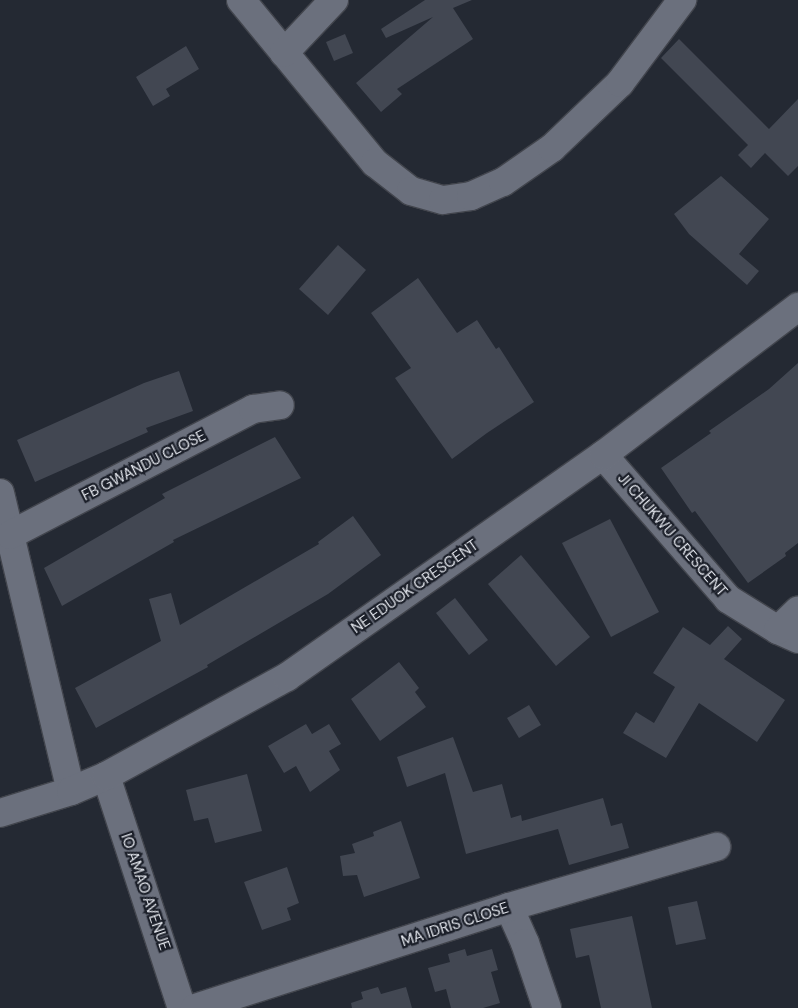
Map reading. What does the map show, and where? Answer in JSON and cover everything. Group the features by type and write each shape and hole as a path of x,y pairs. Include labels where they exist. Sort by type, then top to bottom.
{"street":[{"path":"242,0 375,163 411,192 443,200 471,196 503,182 552,148 620,83 682,0"},
{"path":"284,53 334,0"},
{"name":"NE EDUOK CRESCENT","path":"0,813 71,791 106,776 287,678 603,456 798,307"},
{"name":"FB GWANDU CLOSE","path":"10,535 253,409 280,405"},
{"name":"JI CHUKWU CRESCENT","path":"603,456 728,599 788,634"},
{"path":"0,493 71,791"},
{"path":"788,634 798,611"},
{"name":"IO AMAO AVENUE","path":"106,776 182,1008"},
{"name":"MA IDRIS CLOSE","path":"195,1008 508,906 716,847"},
{"path":"508,906 525,943 547,1008"}],"building":[{"path":"425,0 472,0 453,8 473,39 397,89 402,94 381,112 356,83 433,17 386,38 381,29"},
{"path":"345,34 353,53 334,61 326,42"},
{"path":"679,39 769,129 798,99 798,166 788,176 765,153 751,168 738,155 748,145 661,58"},
{"path":"186,46 199,69 166,89 170,96 153,106 136,77"},
{"path":"721,176 769,219 739,254 759,271 747,285 689,234 674,214"},
{"path":"338,245 366,270 328,315 299,289"},
{"path":"418,278 457,333 477,320 496,349 499,347 534,402 452,459 395,378 411,368 371,313"},
{"path":"798,363 798,543 785,553 786,556 748,583 695,511 692,513 661,468 711,433 709,431 769,389"},
{"path":"179,371 193,411 146,428 148,432 35,482 17,440 144,383"},
{"path":"275,437 301,478 173,540 174,542 62,606 44,568 165,498 162,494"},
{"path":"353,516 381,555 328,594 207,665 208,667 96,728 75,688 161,641 149,599 171,593 180,625 319,544 318,542"},
{"path":"610,519 659,612 611,637 562,543"},
{"path":"521,555 590,637 556,666 488,584"},
{"path":"455,598 488,640 469,655 436,613"},
{"path":"728,626 742,639 724,659 785,700 757,742 699,703 666,758 623,733 636,712 654,723 675,687 653,673 683,627 710,645"},
{"path":"399,662 419,688 415,692 426,707 380,741 351,699"},
{"path":"529,705 541,725 519,738 507,718"},
{"path":"306,724 312,734 329,724 341,744 329,751 340,770 310,792 296,766 284,773 268,746"},
{"path":"453,737 473,792 502,784 511,818 521,815 522,821 603,798 611,826 622,823 629,848 569,865 558,829 466,854 445,773 407,787 397,757"},
{"path":"247,774 262,831 215,843 208,818 194,821 186,790"},
{"path":"401,821 420,878 364,897 357,875 343,876 340,856 355,853 352,844 374,836 373,832"},
{"path":"287,867 299,903 287,908 291,920 262,930 244,882"},
{"path":"697,901 706,939 676,945 668,907"},
{"path":"632,916 652,1008 601,1008 589,955 576,958 570,929"},
{"path":"465,949 467,956 492,949 498,970 491,972 500,1003 483,1008 451,1008 446,989 435,992 428,968 450,962 448,954"},
{"path":"378,987 381,994 406,987 412,1008 352,1008 351,1003 363,999 361,992"}]}
